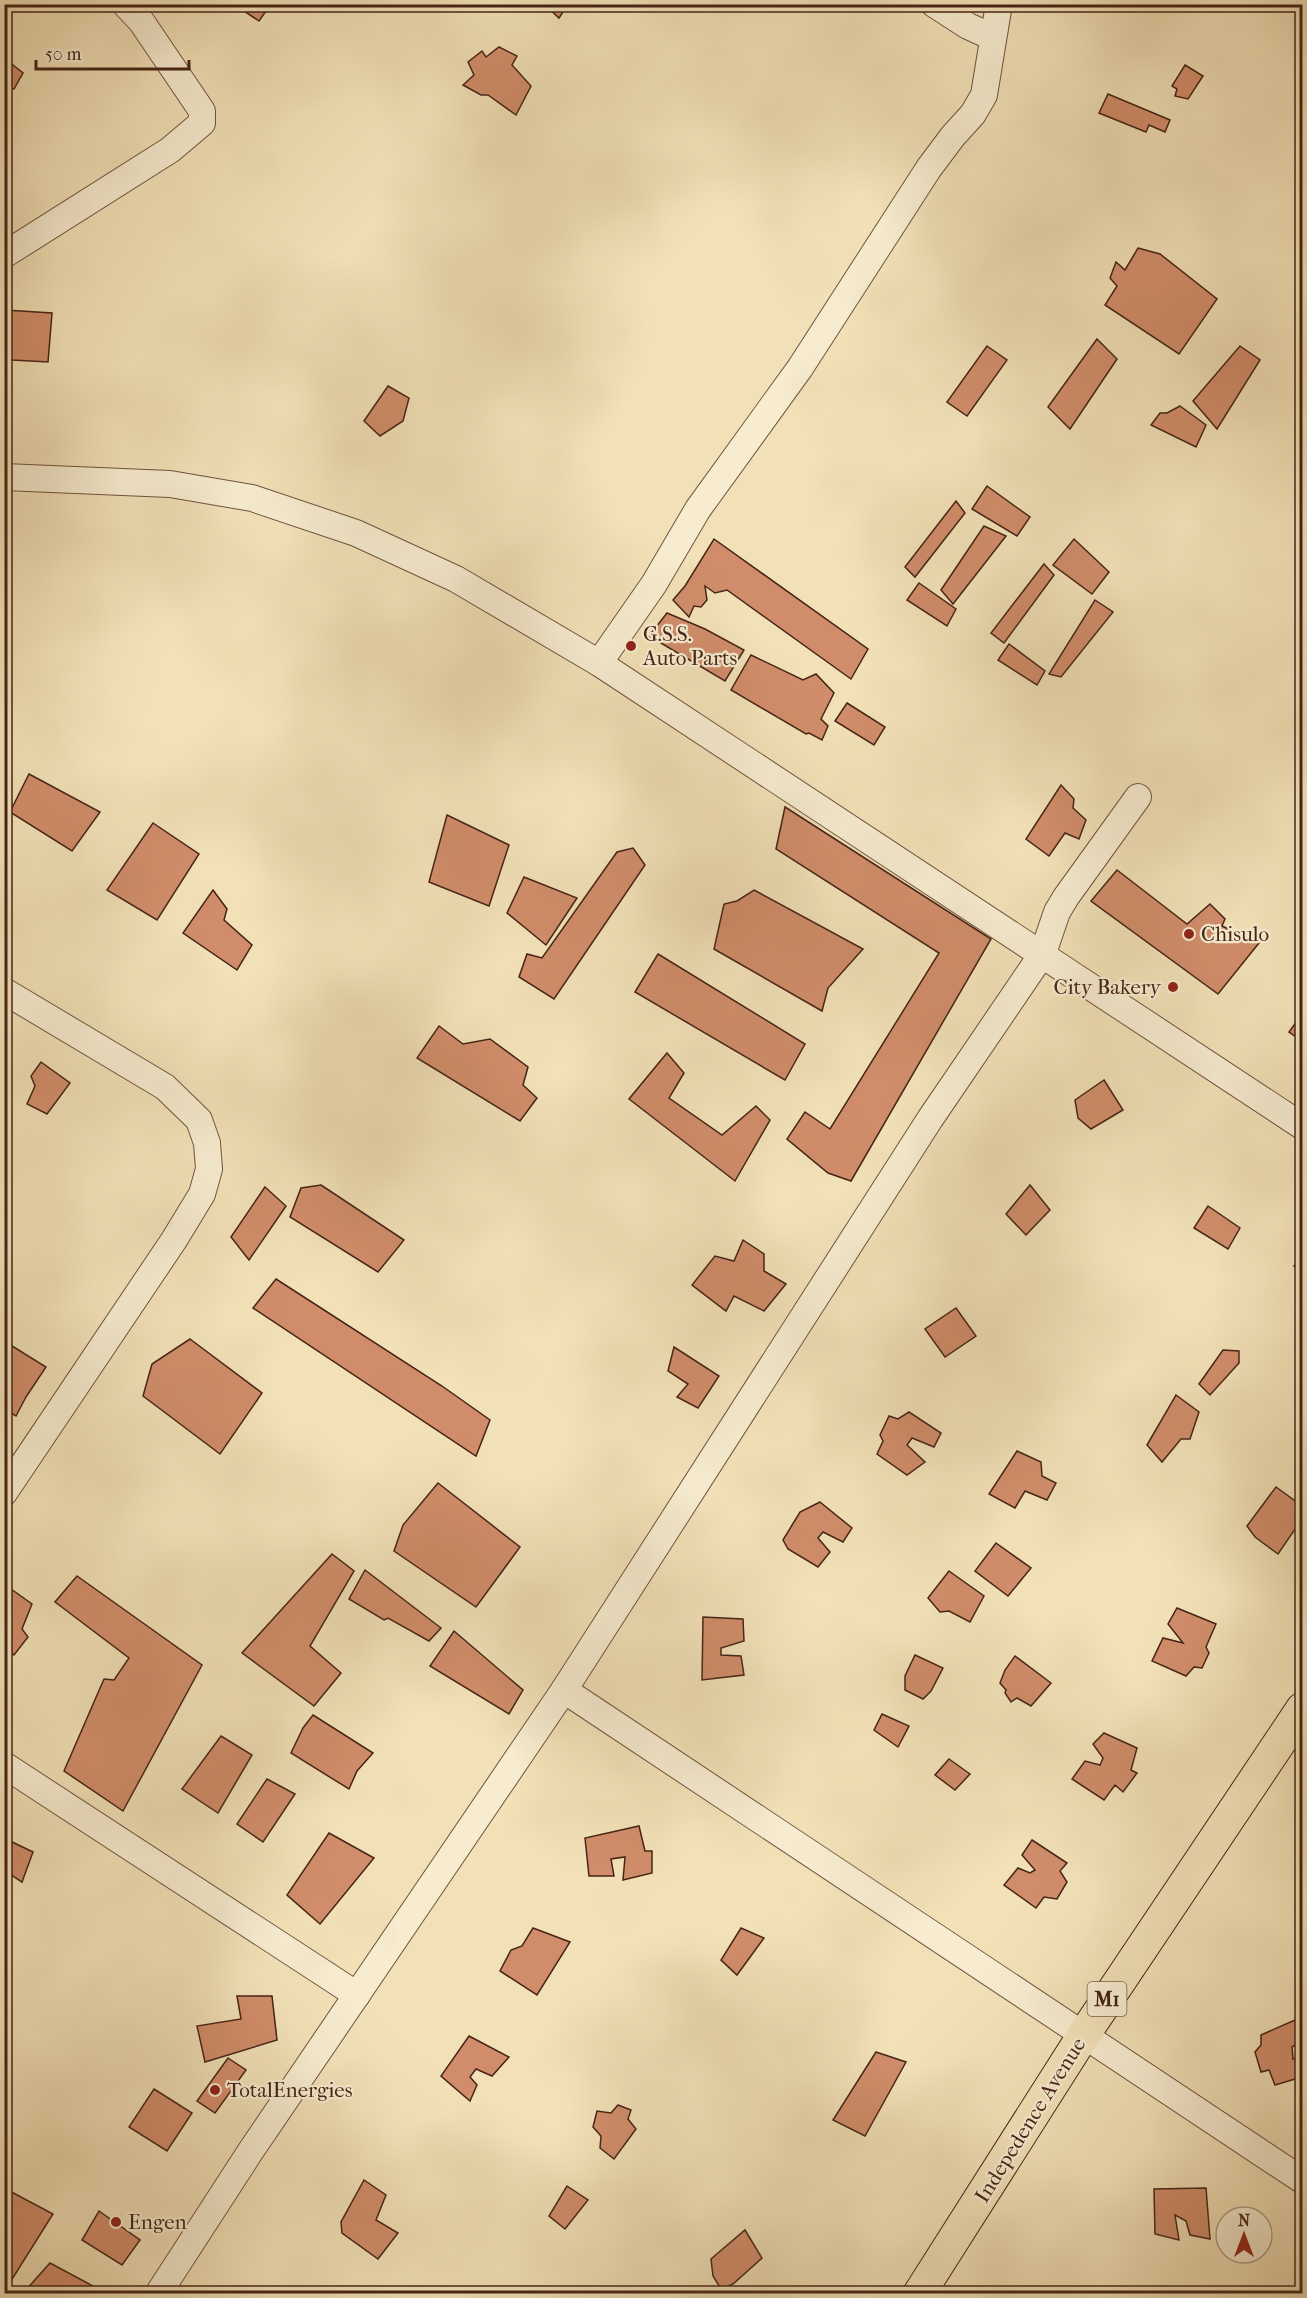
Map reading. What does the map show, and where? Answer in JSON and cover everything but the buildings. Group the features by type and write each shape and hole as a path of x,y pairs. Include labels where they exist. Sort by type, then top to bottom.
{"main road":[{"name":"Indepedence Avenue","path":"919,2294 1083,2036 1302,1709"}],"street":[{"path":"4,255 162,156 202,123 202,111 141,21 125,4"},
{"path":"934,4 968,26 992,37"},
{"path":"599,663 654,584 698,509 806,359 929,168 973,114 984,95 999,4"},
{"path":"4,477 170,484 252,498 356,533 456,579 599,663 1043,953 1302,1126"},
{"path":"158,2294 250,2152 564,1690 930,1119 1043,953 1061,904 1138,797"},
{"path":"4,991 165,1087 199,1120 207,1143 209,1169 202,1194 174,1240 4,1493"},
{"path":"564,1690 1302,2180"},
{"path":"4,1765 357,1995"}],"place":[{"name":"G.S.S. Auto Parts","path":"631,646"},
{"name":"Chisulo","path":"1189,934"},
{"name":"City Bakery","path":"1173,987"},
{"name":"TotalEnergies","path":"215,2090"},
{"name":"Engen","path":"116,2222"}]}
